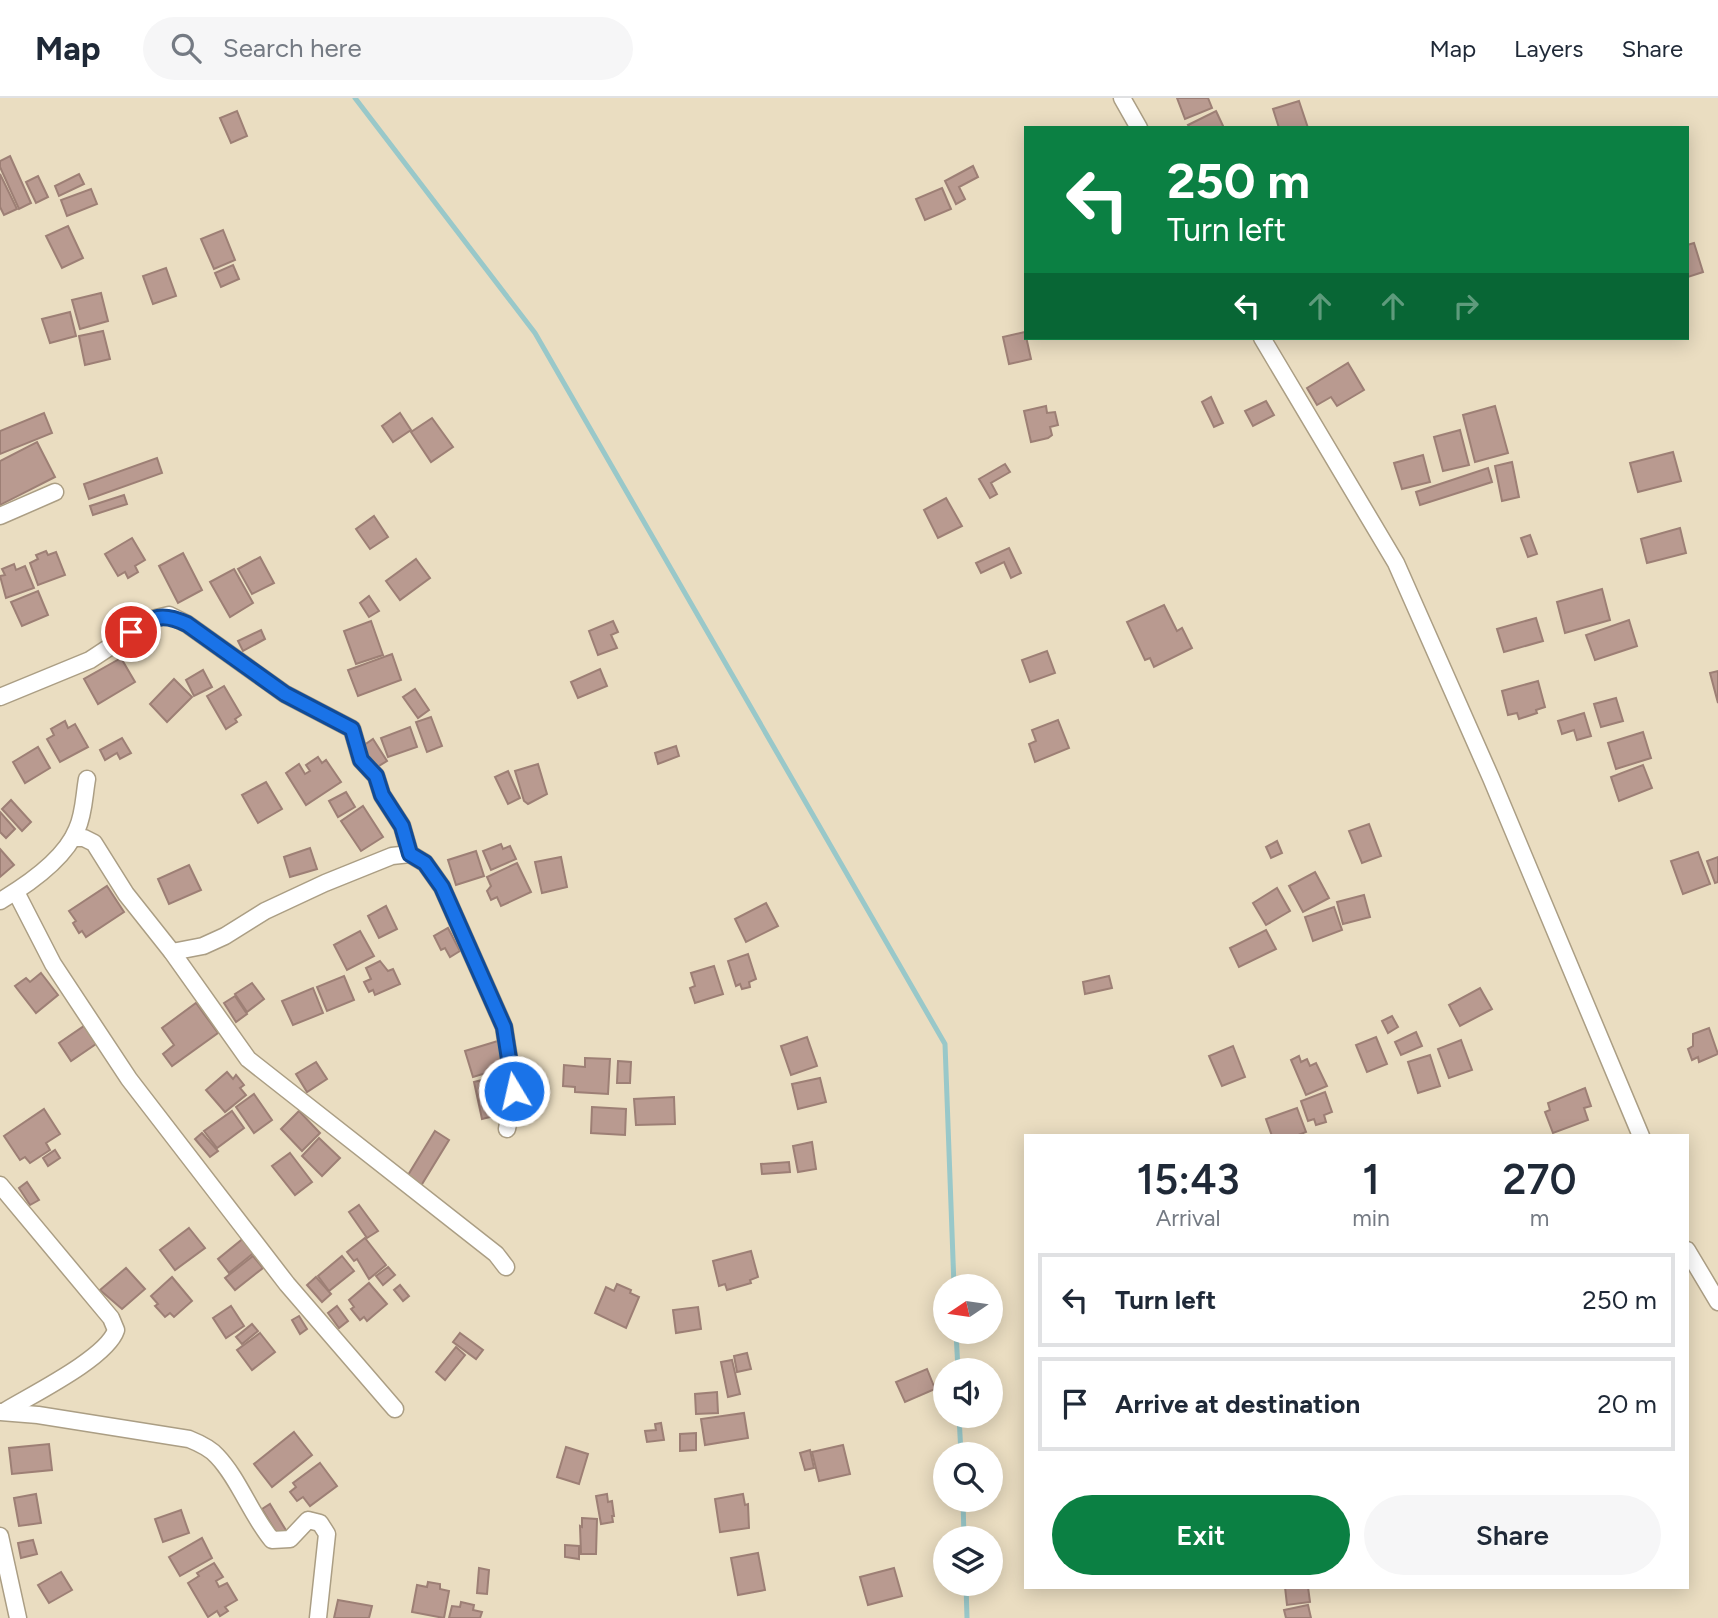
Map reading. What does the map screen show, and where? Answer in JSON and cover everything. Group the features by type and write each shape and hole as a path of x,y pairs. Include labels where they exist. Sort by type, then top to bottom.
{"street":[{"path":"1122,98 1138,126"},
{"path":"1263,340 1396,562 1640,1134"},
{"path":"0,516 55,492"},
{"path":"0,697 90,660 152,619 169,615 187,624 285,694 352,729 361,760 376,776 382,795 402,826 410,854"},
{"path":"0,901 53,861 73,838 82,813 87,779"},
{"path":"73,838 84,838 94,843 126,894 172,952 248,1059 495,1254 506,1267"},
{"path":"172,952 203,946 225,936 265,911 325,883 392,856 410,854 425,863 442,887 504,1027 514,1091 507,1129"},
{"path":"16,891 53,964 129,1079 287,1283 395,1409"},
{"path":"0,1185 111,1318 116,1331 113,1340 96,1355 2,1412"},
{"path":"1689,1253 1718,1302"},
{"path":"2,1412 189,1439 205,1446 218,1457 272,1540 289,1539 308,1520 320,1523 327,1534 318,1618"},
{"path":"0,1536 18,1618"}],"building":[{"path":"1177,98 1208,98 1212,108 1185,119"},
{"path":"1299,101 1307,126 1278,126 1273,109"},
{"path":"237,111 247,136 231,143 220,118"},
{"path":"1216,111 1223,126 1189,126"},
{"path":"10,156 31,203 19,209 0,167 0,161"},
{"path":"973,166 978,177 959,187 965,199 956,204 945,181"},
{"path":"0,174 17,209 4,215 0,207"},
{"path":"79,174 84,184 59,196 55,186"},
{"path":"38,176 48,197 36,203 26,182"},
{"path":"942,188 951,209 925,220 916,199"},
{"path":"91,189 97,204 67,216 61,200"},
{"path":"68,226 83,258 62,268 46,236"},
{"path":"223,230 235,260 214,269 201,239"},
{"path":"1694,243 1703,272 1689,277 1689,244"},
{"path":"233,265 239,279 221,287 215,273"},
{"path":"166,268 176,296 153,304 143,276"},
{"path":"101,293 108,321 80,329 72,300"},
{"path":"70,312 76,336 50,343 42,319"},
{"path":"103,331 110,359 85,365 79,336"},
{"path":"1024,332 1031,359 1009,364 1003,337"},
{"path":"1348,363 1364,390 1337,406 1331,397 1317,405 1307,388"},
{"path":"1211,397 1223,423 1214,427 1202,402"},
{"path":"1266,401 1274,415 1253,426 1245,411"},
{"path":"1046,406 1047,413 1055,412 1058,425 1050,427 1052,435 1048,438 1031,442 1024,411"},
{"path":"1495,406 1508,453 1475,462 1463,415"},
{"path":"44,413 52,433 0,454 0,431"},
{"path":"400,413 411,430 393,442 382,426"},
{"path":"432,418 453,447 431,462 411,432"},
{"path":"1460,430 1469,465 1443,471 1434,437"},
{"path":"37,442 55,477 0,505 0,461"},
{"path":"1673,452 1681,481 1638,492 1630,463"},
{"path":"1423,455 1430,482 1402,489 1394,463"},
{"path":"157,458 162,473 89,499 84,484"},
{"path":"1512,462 1519,497 1502,501 1495,466"},
{"path":"1005,464 1010,472 991,483 997,494 990,498 979,479"},
{"path":"1488,468 1492,482 1420,505 1416,492"},
{"path":"124,495 127,504 93,515 90,506"},
{"path":"946,498 962,526 938,538 924,510"},
{"path":"374,516 388,537 370,549 356,529"},
{"path":"1680,528 1686,553 1647,563 1641,539"},
{"path":"1530,535 1537,554 1528,557 1521,538"},
{"path":"132,538 145,560 135,566 138,572 128,578 125,572 118,576 105,554"},
{"path":"1009,548 1021,573 1011,578 1004,562 981,573 976,563"},
{"path":"46,551 48,555 56,552 65,575 38,585 30,563 38,559 36,555"},
{"path":"183,553 202,590 178,603 159,566"},
{"path":"260,557 274,583 252,594 238,569"},
{"path":"416,559 430,578 400,600 386,581"},
{"path":"14,564 16,570 25,566 34,588 6,598 0,576 5,575 2,569"},
{"path":"234,569 253,603 230,617 210,582"},
{"path":"1602,589 1610,620 1565,633 1557,602"},
{"path":"38,591 48,615 22,626 11,602"},
{"path":"369,596 379,611 369,617 360,603"},
{"path":"1164,605 1177,631 1182,628 1192,648 1154,667 1150,658 1145,660 1127,622"},
{"path":"1536,618 1543,641 1504,652 1497,629"},
{"path":"1629,620 1637,646 1595,660 1586,635"},
{"path":"371,621 383,655 356,664 344,631"},
{"path":"613,621 618,632 611,635 617,648 598,655 589,631"},
{"path":"261,630 265,639 243,651 238,641"},
{"path":"1047,651 1055,673 1030,682 1022,660"},
{"path":"392,654 401,680 358,696 348,670"},
{"path":"121,658 135,682 98,704 84,679"},
{"path":"600,669 607,686 578,698 571,682"},
{"path":"203,670 212,687 194,696 186,680"},
{"path":"1718,671 1718,703 1710,673"},
{"path":"174,679 192,697 167,722 150,704"},
{"path":"1538,681 1545,707 1519,719 1517,713 1508,715 1502,691"},
{"path":"224,686 241,715 235,719 237,722 226,729 207,696"},
{"path":"415,689 429,710 418,718 403,697"},
{"path":"1616,698 1623,721 1601,727 1594,704"},
{"path":"1584,713 1591,736 1577,740 1574,730 1562,734 1558,721"},
{"path":"431,717 442,746 427,752 416,722"},
{"path":"1058,720 1069,748 1035,762 1029,744 1036,741 1032,730"},
{"path":"65,721 68,728 75,724 88,747 60,762 47,739 54,735 51,729"},
{"path":"410,727 417,747 388,757 381,738"},
{"path":"1643,732 1651,758 1616,769 1608,743"},
{"path":"122,738 131,753 120,759 117,753 105,760 100,750"},
{"path":"373,739 387,761 374,769 360,748"},
{"path":"676,746 679,756 658,764 655,753"},
{"path":"38,747 50,768 25,783 13,762"},
{"path":"318,757 322,763 326,760 341,782 306,805 286,773 299,764 305,774 310,771 306,765"},
{"path":"538,764 547,794 528,804 524,801 515,771"},
{"path":"1643,765 1652,788 1619,801 1611,777"},
{"path":"508,771 520,798 508,804 495,777"},
{"path":"266,782 282,809 258,823 242,795"},
{"path":"346,792 355,807 338,817 329,801"},
{"path":"11,800 31,822 22,831 2,809"},
{"path":"363,806 383,837 361,851 341,821"},
{"path":"0,812 15,829 6,838 0,832"},
{"path":"1369,824 1381,856 1362,863 1349,831"},
{"path":"1277,841 1282,853 1271,858 1266,847"},
{"path":"501,844 503,849 510,846 516,859 491,870 483,851"},
{"path":"310,848 317,869 290,877 284,857"},
{"path":"0,849 14,865 0,877"},
{"path":"476,851 484,876 456,885 448,860"},
{"path":"1698,852 1710,884 1683,894 1671,861"},
{"path":"561,857 567,887 542,893 535,862"},
{"path":"1718,857 1718,882 1715,883 1707,861"},
{"path":"517,863 531,892 501,906 497,897 491,900 487,891 491,886 487,877"},
{"path":"189,865 201,890 169,904 158,879"},
{"path":"1315,872 1329,898 1303,912 1289,886"},
{"path":"107,886 124,912 86,937 82,931 79,933 73,923 76,921 69,911"},
{"path":"1277,888 1290,911 1266,925 1253,903"},
{"path":"1364,895 1370,917 1343,924 1337,902"},
{"path":"766,903 778,926 746,942 735,919"},
{"path":"386,906 397,929 379,938 368,916"},
{"path":"1334,907 1342,930 1313,941 1305,917"},
{"path":"448,928 460,951 450,957 445,948 441,950 434,936"},
{"path":"1266,930 1276,949 1239,967 1230,948"},
{"path":"360,931 374,956 347,970 334,945"},
{"path":"748,954 756,979 749,982 750,987 742,989 740,984 736,986 728,961"},
{"path":"380,961 388,971 393,969 400,984 375,995 373,990 369,992 364,982 371,979 366,968"},
{"path":"714,966 723,994 695,1003 690,988 695,986 691,973"},
{"path":"41,973 58,995 36,1013 15,986 26,978 30,982"},
{"path":"344,976 354,1000 327,1011 317,987"},
{"path":"1109,976 1112,988 1085,994 1083,982"},
{"path":"252,983 264,999 247,1012 235,994"},
{"path":"313,988 323,1013 293,1025 282,1001"},
{"path":"1480,988 1492,1009 1460,1026 1449,1005"},
{"path":"235,996 247,1014 236,1022 224,1003"},
{"path":"196,1003 218,1033 172,1066 163,1054 174,1045 162,1028"},
{"path":"1392,1016 1398,1027 1388,1033 1382,1021"},
{"path":"84,1026 96,1044 71,1061 59,1043"},
{"path":"1709,1028 1718,1054 1699,1062 1698,1057 1692,1060 1688,1049 1693,1046 1693,1034"},
{"path":"1416,1032 1422,1046 1401,1055 1395,1042"},
{"path":"807,1037 817,1066 791,1075 781,1046"},
{"path":"1376,1037 1387,1064 1367,1072 1356,1045"},
{"path":"501,1040 509,1066 473,1077 465,1051"},
{"path":"1461,1040 1472,1070 1449,1078 1438,1049"},
{"path":"1233,1046 1245,1077 1222,1086 1209,1056"},
{"path":"1430,1055 1440,1086 1418,1093 1408,1062"},
{"path":"1299,1056 1301,1062 1307,1059 1310,1066 1316,1063 1327,1086 1306,1095 1291,1060"},
{"path":"585,1058 610,1059 608,1094 575,1092 575,1087 563,1086 564,1065 585,1067"},
{"path":"618,1061 631,1062 630,1083 617,1083"},
{"path":"316,1062 327,1079 307,1092 296,1074"},
{"path":"227,1072 233,1079 236,1075 244,1085 240,1088 246,1095 225,1112 206,1090"},
{"path":"497,1076 506,1113 482,1119 474,1082"},
{"path":"820,1078 826,1102 798,1109 792,1084"},
{"path":"1585,1088 1591,1106 1584,1108 1588,1120 1553,1133 1545,1112 1550,1110 1548,1103"},
{"path":"1325,1092 1332,1112 1324,1115 1326,1122 1316,1125 1314,1119 1308,1121 1301,1101"},
{"path":"254,1094 272,1120 254,1133 236,1107"},
{"path":"674,1097 675,1124 636,1125 634,1099"},
{"path":"592,1107 626,1109 625,1135 591,1133"},
{"path":"1297,1108 1306,1132 1271,1134 1266,1119"},
{"path":"44,1109 60,1134 46,1143 50,1150 30,1163 25,1157 20,1160 4,1136"},
{"path":"232,1111 244,1128 217,1148 204,1131"},
{"path":"299,1111 320,1133 302,1151 281,1129"},
{"path":"435,1131 449,1140 419,1189 405,1180"},
{"path":"202,1133 218,1151 210,1157 195,1139"},
{"path":"319,1138 340,1158 322,1176 302,1156"},
{"path":"812,1142 816,1169 798,1172 793,1146"},
{"path":"55,1150 60,1158 48,1166 43,1158"},
{"path":"290,1153 312,1182 295,1195 272,1166"},
{"path":"789,1162 790,1172 762,1174 761,1164"},
{"path":"27,1182 39,1200 30,1205 19,1188"},
{"path":"359,1205 378,1231 367,1238 349,1212"},
{"path":"189,1228 205,1248 175,1270 160,1250"},
{"path":"245,1237 256,1251 229,1273 218,1259"},
{"path":"365,1238 386,1265 369,1279 357,1259 354,1261 347,1252"},
{"path":"751,1251 758,1277 750,1280 751,1283 727,1290 725,1284 719,1286 713,1261"},
{"path":"253,1256 263,1268 235,1290 225,1278"},
{"path":"342,1256 354,1271 329,1291 318,1276"},
{"path":"388,1267 395,1275 383,1285 376,1276"},
{"path":"126,1268 145,1289 122,1309 100,1290"},
{"path":"172,1277 192,1301 174,1317 170,1313 165,1317 155,1306 158,1304 151,1296"},
{"path":"316,1277 331,1294 322,1302 307,1285"},
{"path":"369,1283 387,1304 367,1321 364,1317 360,1320 351,1309 354,1307 349,1300"},
{"path":"617,1284 639,1297 626,1328 595,1313 606,1287 614,1291"},
{"path":"400,1285 409,1296 403,1301 394,1290"},
{"path":"231,1306 244,1326 226,1338 213,1318"},
{"path":"337,1306 348,1321 339,1328 328,1313"},
{"path":"698,1307 701,1329 676,1333 673,1310"},
{"path":"299,1316 307,1329 300,1334 292,1320"},
{"path":"252,1324 258,1331 242,1344 236,1337"},
{"path":"260,1333 275,1352 252,1370 237,1350"},
{"path":"460,1333 483,1350 476,1359 453,1342"},
{"path":"456,1347 465,1355 445,1380 436,1372"},
{"path":"747,1353 751,1369 737,1372 734,1356"},
{"path":"732,1360 740,1394 728,1397 721,1362"},
{"path":"927,1369 933,1390 905,1402 896,1382"},
{"path":"717,1392 718,1413 696,1414 695,1394"},
{"path":"744,1413 748,1438 705,1445 701,1419"},
{"path":"661,1423 664,1440 647,1442 645,1431 656,1430 655,1424"},
{"path":"294,1432 312,1455 272,1487 254,1464"},
{"path":"696,1433 696,1450 680,1451 680,1434"},
{"path":"49,1444 52,1470 12,1474 9,1448"},
{"path":"843,1445 850,1474 819,1481 812,1452"},
{"path":"566,1447 588,1454 579,1484 557,1477"},
{"path":"810,1450 814,1468 805,1470 800,1453"},
{"path":"320,1463 337,1486 310,1506 303,1497 297,1501 290,1492 296,1487 293,1483"},
{"path":"36,1494 41,1523 19,1526 14,1498"},
{"path":"607,1494 608,1502 612,1501 613,1522 601,1524 596,1496"},
{"path":"743,1494 745,1505 748,1504 749,1528 720,1532 715,1499"},
{"path":"270,1504 287,1532 279,1537 262,1509"},
{"path":"181,1510 189,1533 163,1542 155,1519"},
{"path":"582,1518 597,1519 596,1554 581,1554"},
{"path":"202,1538 212,1558 180,1576 169,1557"},
{"path":"33,1540 37,1554 21,1558 18,1543"},
{"path":"565,1545 579,1546 579,1559 565,1557"},
{"path":"758,1553 765,1590 738,1595 731,1558"},
{"path":"214,1563 223,1577 216,1581 219,1587 227,1583 237,1600 225,1607 228,1611 220,1616 217,1611 208,1617 188,1583 199,1576 197,1573"},
{"path":"479,1568 489,1570 487,1594 477,1593"},
{"path":"894,1568 902,1596 868,1605 860,1577"},
{"path":"61,1572 72,1590 49,1603 38,1585"},
{"path":"428,1582 440,1584 440,1589 449,1591 444,1618 412,1612 417,1585 427,1587"},
{"path":"1285,1589 1308,1589 1310,1602 1287,1605"},
{"path":"338,1600 372,1606 369,1618 334,1618"},
{"path":"461,1602 474,1605 473,1610 482,1612 480,1618 449,1618 452,1606 460,1607"},
{"path":"1308,1605 1311,1618 1286,1618 1284,1610"}],"waterway":[{"path":"355,98 535,333 945,1044 954,1274"},
{"path":"957,1344 957,1358"},
{"path":"960,1428 960,1442"},
{"path":"963,1512 964,1526"},
{"path":"966,1596 967,1618"}],"route":[{"path":"131,632 152,619 169,615 187,624 285,694 352,729 361,760 376,776 382,795 402,826 410,854 425,863 442,887 504,1027 514,1091"}]}
